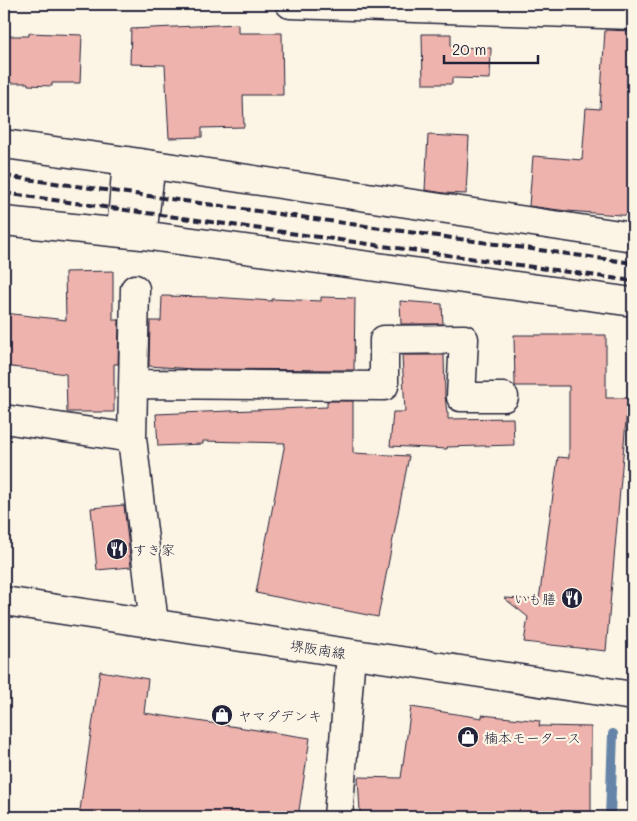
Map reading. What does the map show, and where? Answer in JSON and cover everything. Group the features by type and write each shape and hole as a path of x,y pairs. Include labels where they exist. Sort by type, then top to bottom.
{"street":[{"path":"290,4 494,7 633,15"},
{"path":"4,144 633,237"},
{"path":"132,234 139,163"},
{"path":"4,221 132,234 633,302"},
{"path":"135,289 132,438 154,624"},
{"path":"133,384 384,386 384,340 464,339 462,397 504,397"},
{"path":"4,419 132,438"},
{"name":"堺阪南線","path":"4,601 633,696"},
{"path":"338,817 351,654"}],"building":[{"path":"238,24 238,33 282,33 283,95 243,95 244,127 202,128 202,137 169,138 165,65 130,64 131,29"},
{"path":"605,30 633,31 633,216 529,206 533,156 582,160 586,108 600,109"},
{"path":"29,33 82,35 80,83 52,83 52,86 4,83 4,36 29,36"},
{"path":"422,34 451,34 451,47 491,48 490,79 452,78 452,84 423,84"},
{"path":"428,135 469,137 466,194 425,190"},
{"path":"113,271 113,320 119,320 118,364 114,364 114,412 67,412 66,374 4,366 4,313 66,320 65,272"},
{"path":"162,296 272,301 272,299 321,301 321,297 355,298 354,370 193,369 149,366 150,321 161,321"},
{"path":"400,301 442,304 443,324 401,324"},
{"path":"514,335 606,335 606,398 628,398 606,651 524,642 528,617 504,598 539,600 558,457 569,458 569,386 515,386"},
{"path":"402,355 444,355 445,396 448,419 513,418 514,445 447,447 447,449 390,446 393,412 405,412"},
{"path":"327,401 353,401 353,453 409,456 378,617 256,593 285,443 203,441 203,444 158,446 156,414 327,407"},
{"path":"124,505 131,567 97,570 91,508"},
{"path":"100,671 148,679 144,713 310,738 298,817 79,817"},
{"path":"411,707 482,718 482,715 540,721 539,726 591,727 591,817 373,817 360,812 358,777 401,778"}],"waterway":[{"path":"610,817 613,734"}],"railway":[{"path":"4,176 633,263"},
{"path":"4,193 633,281"}],"place":[{"name":"すき家","path":"117,549"},
{"name":"いも膳","path":"572,598"},
{"name":"ヤマダデンキ","path":"222,715"},
{"name":"楠本モータース","path":"468,737"}]}
